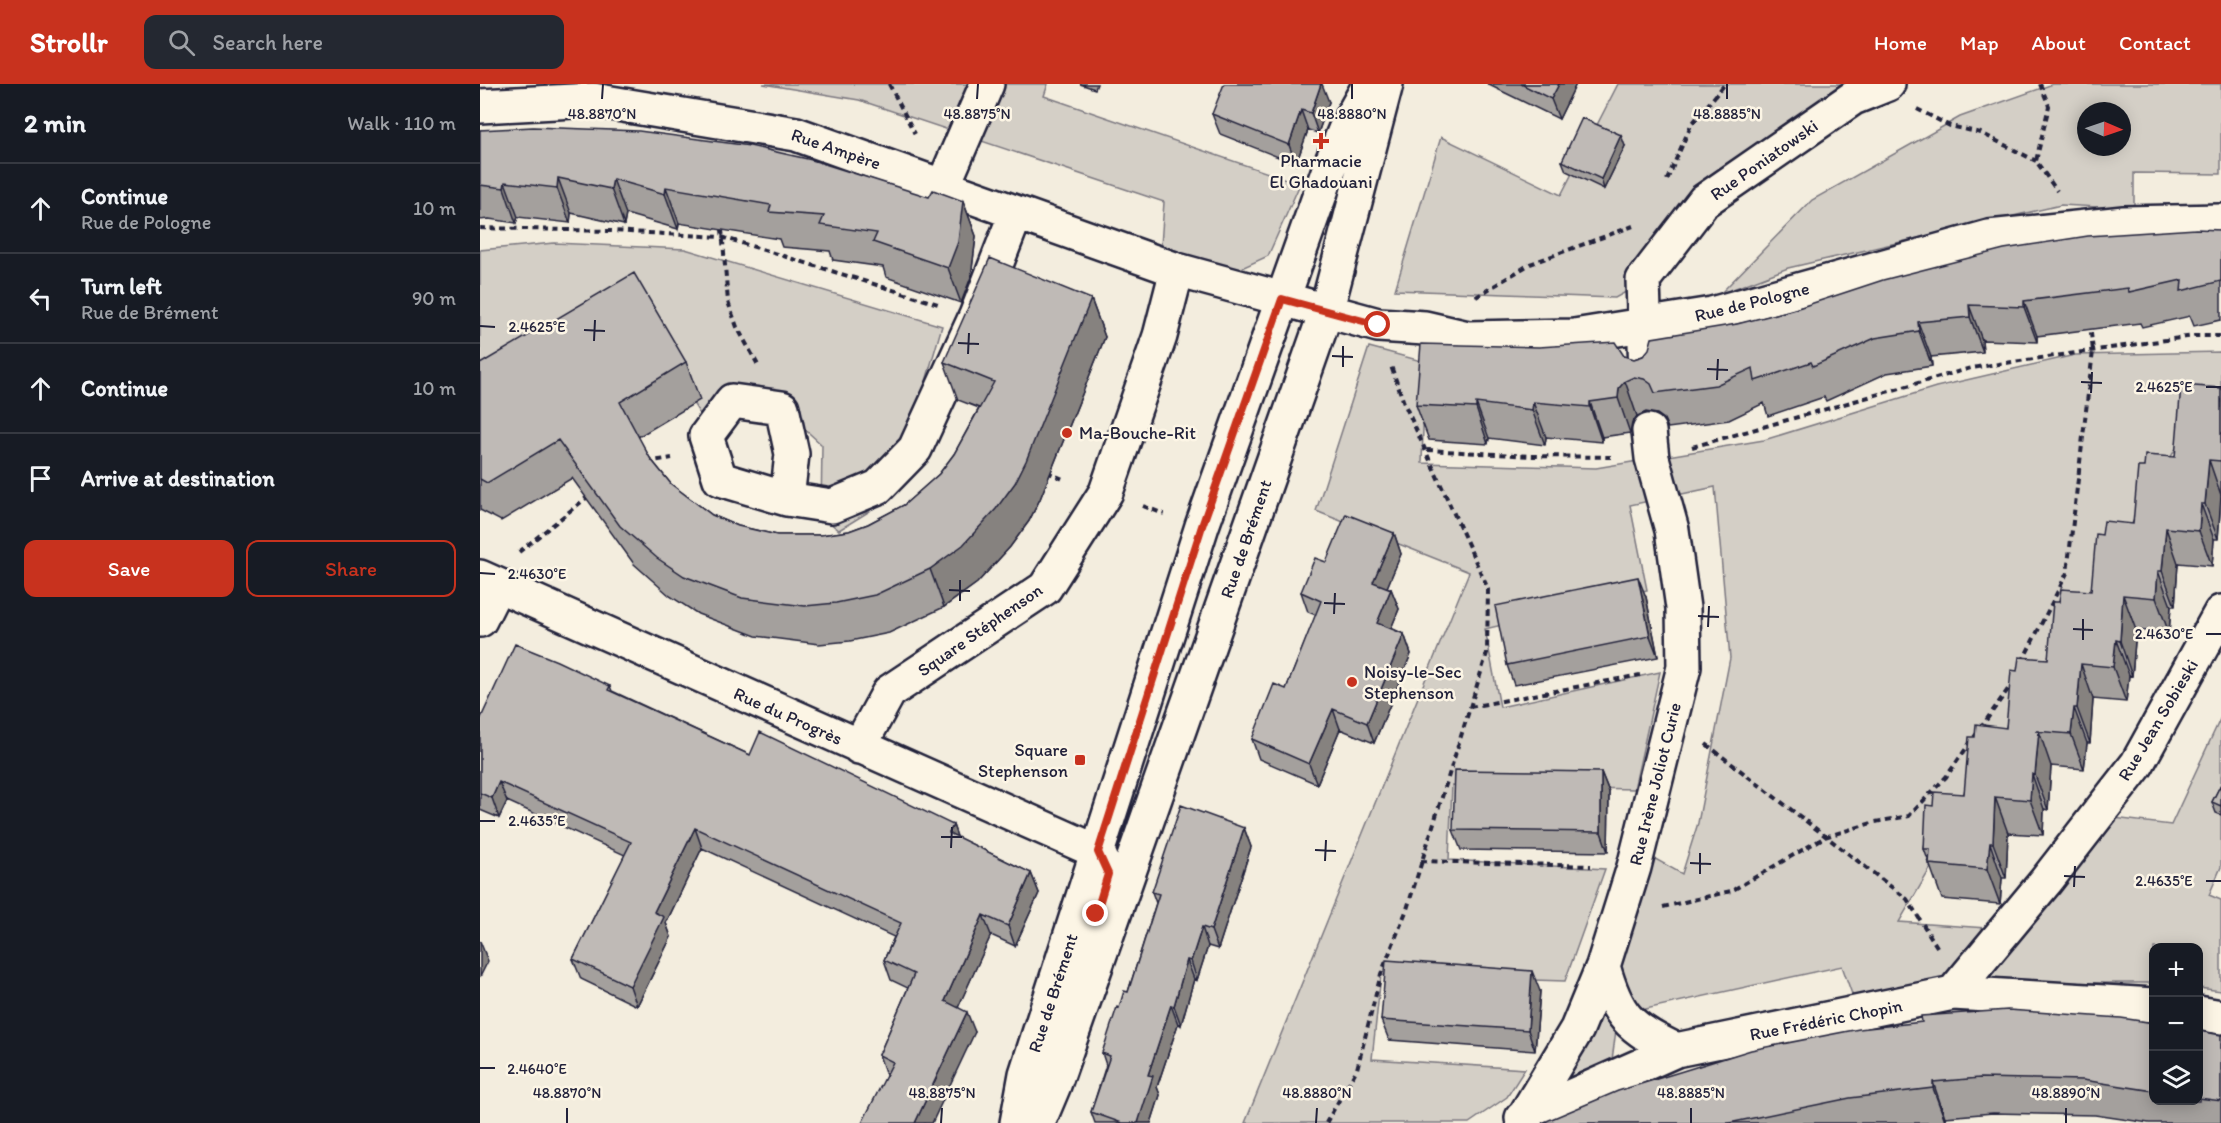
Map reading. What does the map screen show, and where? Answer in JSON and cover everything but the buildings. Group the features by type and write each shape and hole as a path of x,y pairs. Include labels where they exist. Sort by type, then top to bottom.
{"street":[{"path":"943,186 987,84"},
{"name":"Rue de Brément","path":"1017,1123 1026,1074 1202,526 1282,299 1343,136 1370,84"},
{"name":"Rue de Brément","path":"1038,1123 1054,1085 1326,312 1386,84"},
{"name":"Rue Poniatowski","path":"1643,326 1643,280 1704,201 1853,98 1888,84"},
{"name":"Rue Ampère","path":"480,106 593,100 796,134 1177,270 1282,299"},
{"path":"787,499 792,454 782,408 732,401 706,435 720,478 787,499 832,506 878,486 915,449 976,316 1016,213"},
{"name":"Rue de Pologne","path":"1282,299 1378,325 1425,328 1468,338 1574,336 1712,314 1989,237 2124,223 2221,221"},
{"name":"Square Stéphenson","path":"859,747 889,692 1045,588 1106,492 1160,336 1177,270"},
{"path":"1643,326 1646,375"},
{"name":"Rue Irène Joliot Curie","path":"1518,1120 1577,1029 1603,966 1634,867 1684,667 1683,608 1672,530 1651,444"},
{"path":"480,620 488,582"},
{"name":"Rue du Progrès","path":"488,582 1098,852"},
{"name":"Rue Jean Sobieski","path":"1953,993 2046,881 2137,764 2221,612"},
{"path":"1054,1085 1065,1010 1108,874 1098,852 1143,829"},
{"path":"1603,966 1611,996 1621,1014 1644,1035 1676,1050"},
{"name":"Rue Frédéric Chopin","path":"1518,1120 1676,1050 1953,993 2149,1005"},
{"path":"2203,1014 2221,1017"}],"path":[{"path":"1663,188 1690,125 1725,84"},
{"path":"2036,161 2049,106 2040,84"},
{"path":"1912,106 1950,126 1981,133 2036,161 2082,227"},
{"path":"1425,328 1530,264 1638,224"},
{"path":"480,228 611,231 722,237 976,316"},
{"path":"722,229 728,302 737,327 766,379 767,405"},
{"path":"2020,666 2067,573 2093,351 2090,318"},
{"path":"1326,1123 1357,1069 1381,974 1407,909 1487,653 1488,589 1404,403 1378,325"},
{"path":"1426,450 1531,456 1651,444 1971,368 2194,336 2221,336"},
{"path":"638,464 711,451"},
{"path":"1039,469 1060,478"},
{"path":"1106,492 1202,526"},
{"path":"488,582 520,550 591,494"},
{"path":"1470,707 1684,667"},
{"path":"1619,917 1731,891 1825,837 1875,822 1909,816 1946,777 2015,676"},
{"path":"1673,718 1907,899 1942,955 1953,993"},
{"path":"1421,861 1634,867"}],"shaded area":[{"path":"763,84 1048,84 1044,96 1300,184 1268,256 1231,273 1161,246 1164,202 859,100"},
{"path":"1618,84 1854,84 1753,159 1657,275 1615,298 1395,290 1441,137 1561,195"},
{"path":"2053,84 2221,84 2221,174 2134,173 2134,209 2061,205 1788,268 1720,294 1812,200 1960,117"},
{"path":"554,243 685,249 942,326 922,395 870,511 839,530 821,516 822,445 798,423 701,416 639,315 480,393 480,250"},
{"path":"1369,347 1425,362 1422,463 1596,468 1764,440 1936,387 2075,355 2221,352 2221,402 2203,402 1899,922 1987,928 2081,814 2171,825 2221,717 2221,867 2209,895 2221,900 2221,991 2203,989 2203,943 2149,943 2149,983 1993,983 1853,997 1842,966 1618,1015 1612,1060 1556,1087 1652,857 1682,874 1698,823 1730,658 1715,487 1630,505 1647,590 1485,629 1500,707 1660,672 1634,789 1452,785 1449,860 1605,869 1565,981 1381,975 1372,1059 1525,1069 1507,1097 1469,1123 1245,1123 1469,572 1316,511"}],"place":[{"name":"Pharmacie El Ghadouani","path":"1321,141"},
{"name":"Ma-Bouche-Rit","path":"1067,433"},
{"name":"Noisy-le-Sec Stephenson","path":"1352,682"},
{"name":"Square Stephenson","path":"1080,760"}],"route":[{"path":"1096,914 1108,874 1098,852 1202,526 1282,299 1378,325"}]}
